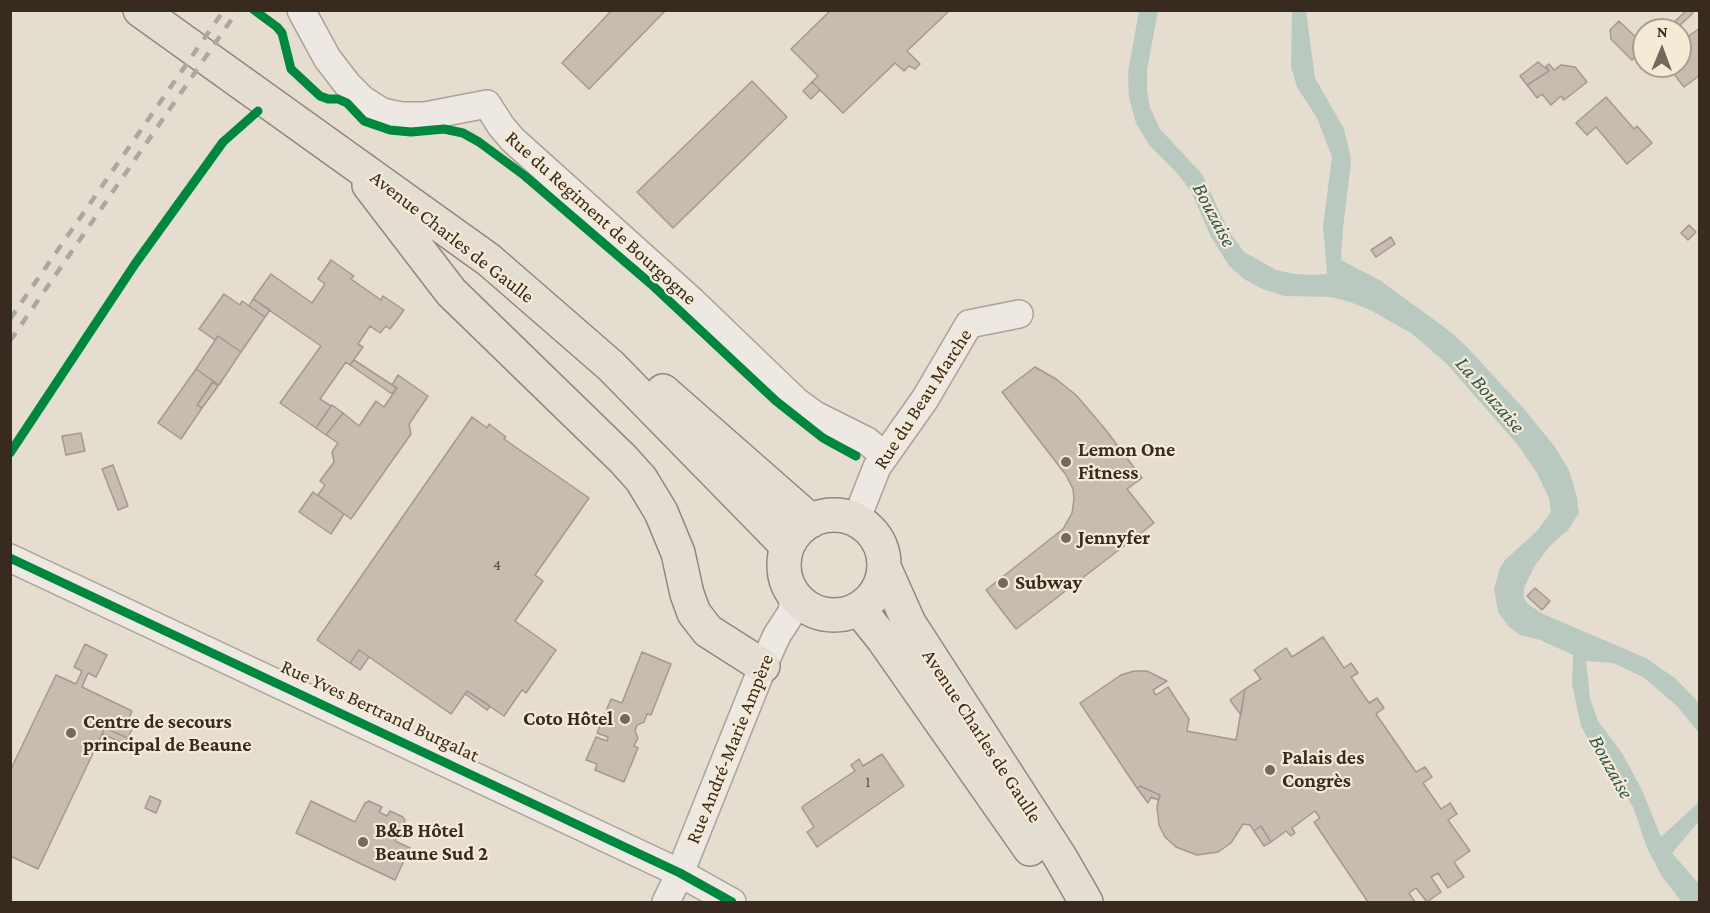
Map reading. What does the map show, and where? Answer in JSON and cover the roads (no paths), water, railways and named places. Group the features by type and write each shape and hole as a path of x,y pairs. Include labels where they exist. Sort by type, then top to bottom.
{"main road":[{"name":"Avenue Charles de Gaulle","path":"140,10 489,260 611,366 787,546"},
{"name":"Avenue Charles de Gaulle","path":"171,10 278,87 611,345 811,520"},
{"path":"346,156 451,292 641,479 661,512 678,553 687,594 694,613 708,631 763,666"},
{"path":"856,520 841,515 825,516 811,520 797,531 787,546 783,563 786,580 794,596 804,606 817,612 831,615 846,614 859,609 872,598 881,584 884,567"},
{"name":"Avenue Charles de Gaulle","path":"856,520 868,528 877,539 883,552 884,567 909,623 1060,857 1086,903"},
{"name":"Avenue Charles de Gaulle","path":"859,609 883,639 1046,872 1064,903"}],"street":[{"name":"Rue du Regiment de Bourgogne","path":"301,10 314,37 346,84 363,100 382,112 401,116 425,116 488,104 501,126 513,140 692,301 796,401 815,415 867,441 885,456"},
{"name":"Rue du Beau Marche","path":"856,520 877,467 925,399 969,324 1019,314"},
{"name":"Rue Yves Bertrand Burgalat","path":"10,558 680,873 732,903"},
{"name":"Rue André-Marie Ampère","path":"666,903 763,666 777,635 792,612 794,596"}],"water":[{"path":"1139,11 1158,11 1147,70 1147,89 1150,108 1160,129 1202,174 1228,230 1244,252 1276,270 1312,275 1327,274 1323,226 1332,157 1317,118 1297,87 1291,67 1292,11 1306,11 1315,78 1344,129 1350,154 1341,260 1381,281 1466,346 1524,409 1555,447 1569,470 1579,513 1568,530 1549,547 1534,567 1524,588 1524,598 1528,604 1543,614 1646,658 1676,679 1699,703 1699,733 1677,706 1643,677 1613,663 1586,661 1590,698 1598,721 1622,753 1642,790 1661,837 1699,802 1699,821 1672,853 1699,884 1699,902 1682,902 1663,878 1647,848 1634,809 1581,726 1572,684 1573,655 1540,640 1520,635 1509,627 1498,612 1494,589 1500,568 1505,560 1537,531 1551,512 1549,498 1537,473 1517,444 1446,363 1411,333 1370,310 1350,302 1331,297 1284,296 1262,289 1244,279 1229,266 1211,237 1191,191 1149,145 1136,123 1129,98 1128,72"}],"railway":[{"path":"10,319 224,10"},
{"path":"10,341 238,10"}],"place":[{"name":"Lemon One Fitness","path":"1066,462"},
{"name":"Jennyfer","path":"1066,538"},
{"name":"Subway","path":"1003,583"},
{"name":"Coto Hôtel","path":"625,719"},
{"name":"Centre de secours principal de Beaune","path":"71,733"},
{"name":"Palais des Congrès","path":"1270,770"},
{"name":"B&B Hôtel Beaune Sud 2","path":"363,842"}],"water label":[{"name":"Bouzaise","path":"1214,215"},
{"name":"La Bouzaise","path":"1490,395"},
{"name":"Bouzaise","path":"1611,767"}]}
